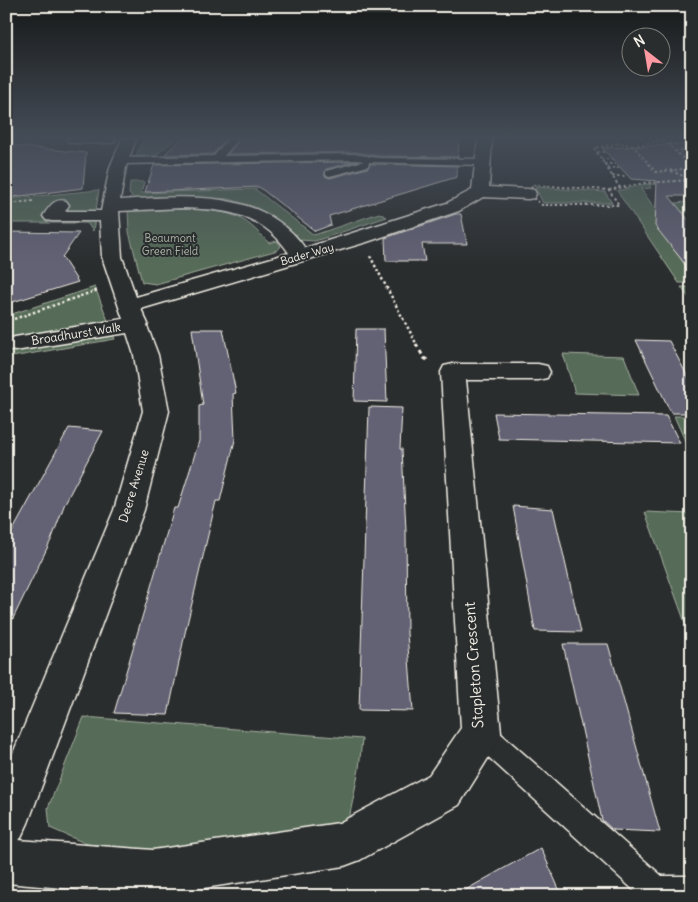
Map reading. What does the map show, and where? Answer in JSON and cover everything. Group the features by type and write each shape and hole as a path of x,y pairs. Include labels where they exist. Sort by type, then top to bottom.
{"street":[{"name":"Deere Avenue","path":"6,823 129,510 156,411 146,355 112,256 111,211 115,181"},
{"path":"481,181 480,192 528,194"},
{"name":"Bader Way","path":"129,304 360,238 453,207 480,192"},
{"path":"60,205 52,216 201,203 241,208 284,233 301,256"},
{"name":"Broadhurst Walk","path":"15,344 129,304"},
{"path":"453,372 538,372"},
{"name":"Stapleton Crescent","path":"6,861 153,873 344,844 444,790 481,733 453,372"}],"lane":[{"path":"481,733 657,893 692,892"}],"path":[{"path":"615,181 620,188"},
{"path":"609,190 619,205 542,205 528,194 533,185 609,190 644,183 685,181"},
{"path":"360,238 424,358 453,372"},
{"path":"6,322 129,304"}],"green space":[{"path":"130,182 144,182 141,193 255,189 314,235 379,213 387,217 315,241 299,240 274,217 255,207 229,199 192,197 134,199 129,194"},
{"path":"649,184 651,188 641,189 656,210 679,209 675,203 686,202 692,212 655,212 670,233 683,262 692,273 692,302 681,287 691,287 689,283 679,283 617,191"},
{"path":"535,187 605,192 612,203 543,203"},
{"path":"99,190 93,231 87,223 6,223 6,199"},
{"name":"Beaumont Green Field","path":"145,207 144,211 193,209 229,214 248,223 269,243 277,241 281,246 278,250 156,284 142,282 129,232 128,210"},
{"path":"95,287 115,339 6,358 6,316"},
{"path":"563,354 624,356 639,395 575,393"},
{"path":"674,416 692,416 692,456"},
{"path":"645,512 692,514 692,642"},
{"path":"84,717 362,739 359,769 349,819 303,833 156,852 87,844 50,828 48,808"}],"building":[{"path":"6,181 84,181 83,188 6,198"},
{"path":"149,181 444,181 329,216 331,225 315,231 259,187 145,192"},
{"path":"657,181 692,181 692,196 669,196 692,224 692,273 655,226"},
{"path":"456,214 461,214 467,244 422,244 425,261 386,261 385,238"},
{"path":"6,232 79,233 62,257 78,282 6,304"},
{"path":"192,329 223,329 236,393 233,394 235,440 220,501 216,501 168,715 114,713 174,508 178,508 199,441 199,406 203,405"},
{"path":"356,329 384,329 387,402 354,401"},
{"path":"636,340 669,341 692,385 692,413 671,413"},
{"path":"369,407 402,408 400,449 402,449 406,531 407,633 413,711 359,710"},
{"path":"494,413 666,416 680,443 499,439"},
{"path":"69,428 103,431 65,503 52,538 6,633 6,543"},
{"path":"513,506 553,509 581,632 535,631"},
{"path":"563,644 608,644 660,832 613,830 602,820"},
{"path":"541,848 562,896 455,896 499,871"}]}
